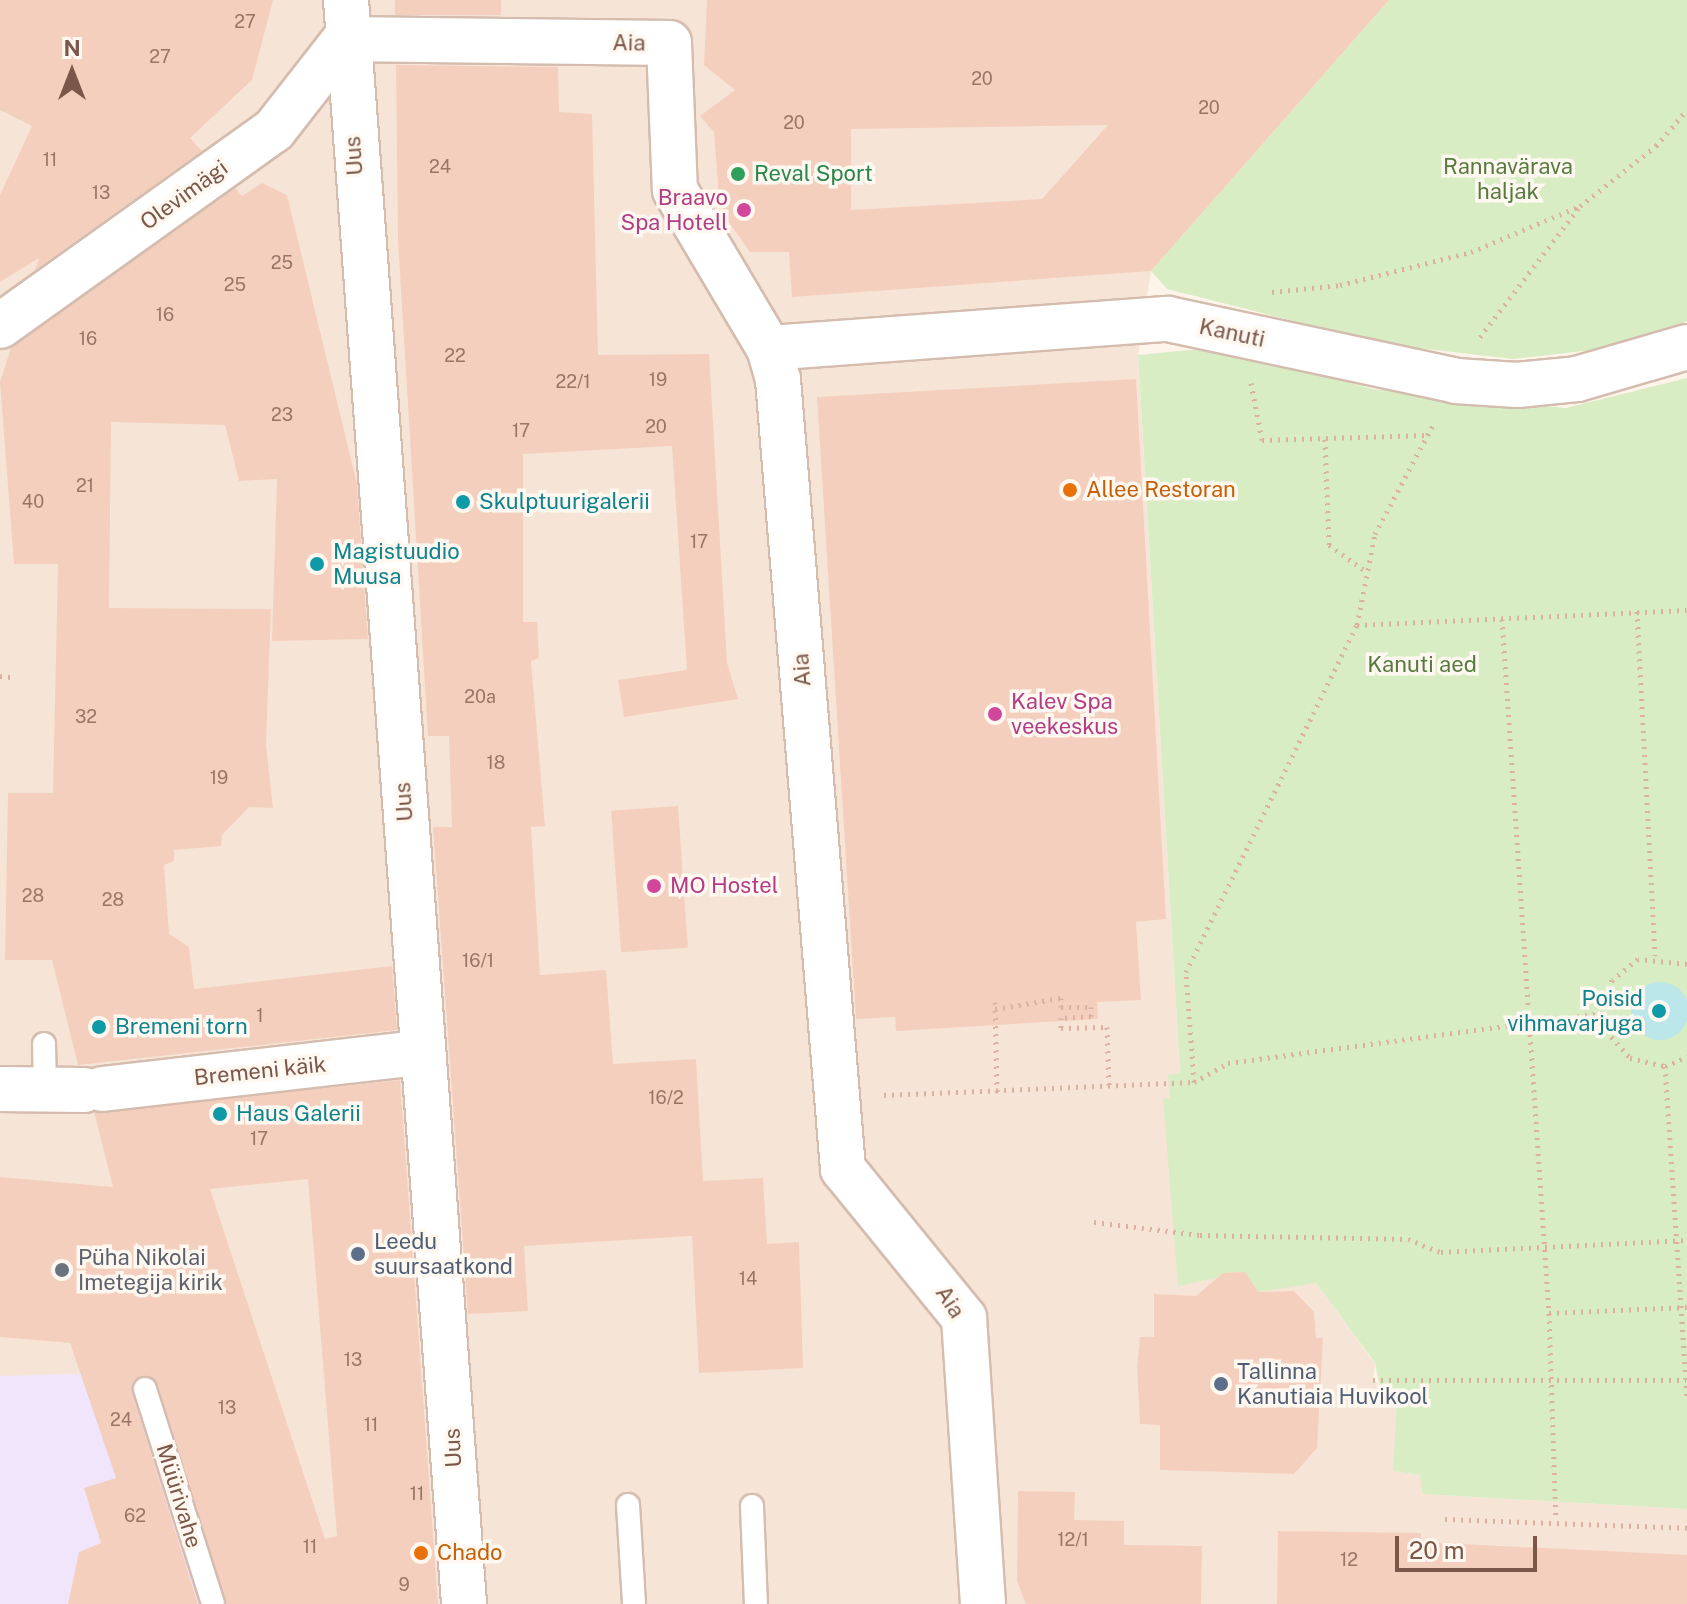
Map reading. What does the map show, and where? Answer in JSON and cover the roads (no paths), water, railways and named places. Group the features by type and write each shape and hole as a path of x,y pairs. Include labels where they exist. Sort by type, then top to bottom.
{"street":[{"name":"Aia","path":"346,19 669,43 675,190 769,348 789,496 843,1169 964,1318 983,1604"},
{"name":"Olevimägi","path":"0,326 274,130 346,19"},
{"name":"Uus","path":"346,19 384,484 419,1053 464,1604"},
{"name":"Kanuti","path":"769,348 1168,319 1456,381 1577,379 1687,347"},
{"name":"Bremeni käik","path":"0,1089 77,1090 419,1053"}],"lane":[{"path":"44,1044 77,1090"},
{"name":"Müürivahe","path":"145,1389 213,1604"},
{"path":"628,1505 634,1604"},
{"path":"752,1506 756,1604"}],"water":[{"path":"1660,982 1671,984 1680,991 1687,1000 1687,1022 1680,1031 1671,1038 1660,1040 1649,1038 1640,1031 1633,1022 1631,1011 1633,1000 1640,991 1649,984"}],"place":[{"name":"Reval Sport","path":"738,174"},
{"name":"Braavo Spa Hotell","path":"744,210"},
{"name":"Allee Restoran","path":"1070,490"},
{"name":"Skulptuurigalerii","path":"463,502"},
{"name":"Magistuudio Muusa","path":"317,564"},
{"name":"Kalev Spa veekeskus","path":"995,714"},
{"name":"MO Hostel","path":"654,886"},
{"name":"Poisid vihmavarjuga","path":"1659,1011"},
{"name":"Bremeni torn","path":"99,1027"},
{"name":"Haus Galerii","path":"220,1114"},
{"name":"Leedu suursaatkond","path":"358,1254"},
{"name":"Püha Nikolai Imetegija kirik","path":"62,1270"},
{"name":"Tallinna Kanutiaia Huvikool","path":"1221,1384"},
{"name":"Chado","path":"421,1553"}],"park label":[{"name":"Rannavärava haljak","path":"1508,178"},
{"name":"Kanuti aed","path":"1422,665"}]}
